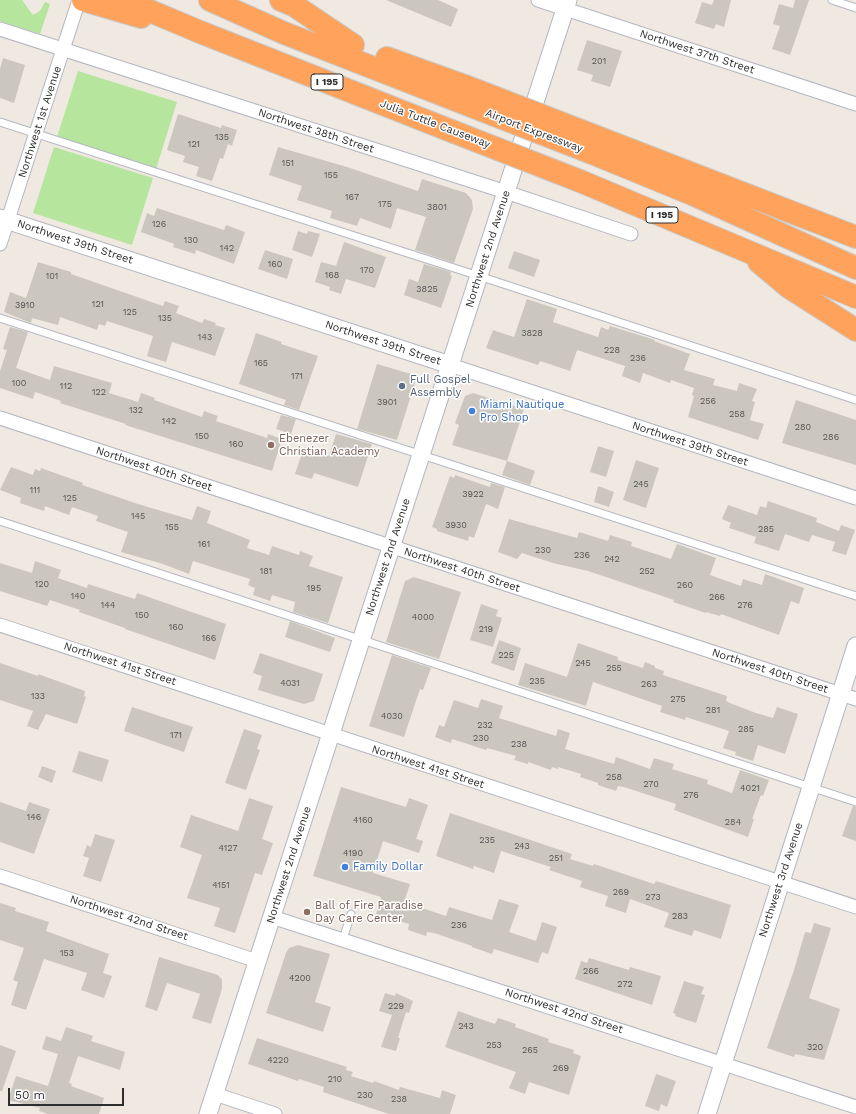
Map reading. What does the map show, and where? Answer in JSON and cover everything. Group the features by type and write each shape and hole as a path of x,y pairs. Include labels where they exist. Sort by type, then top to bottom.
{"highway":[{"path":"83,0 144,13"},
{"name":"Julia Tuttle Causeway","path":"124,0 144,13 200,32 580,181 745,249"},
{"path":"210,0 284,33 463,94 594,145 856,237"},
{"path":"226,0 352,45 463,94"},
{"path":"281,0 294,6 352,45"},
{"name":"Airport Expressway","path":"594,145 856,268"},
{"path":"745,249 856,296"},
{"path":"745,249 790,288 856,330"}],"street":[{"name":"Northwest 1st Avenue","path":"0,244 4,219 36,134 79,0"},
{"name":"Northwest 37th Street","path":"538,0 567,4 856,104"},
{"name":"Northwest 2nd Avenue","path":"208,1114 567,4"},
{"name":"Northwest 38th Street","path":"0,29 506,192 631,234"},
{"name":"Northwest 39th Street","path":"4,219 856,498"},
{"name":"Northwest 40th Street","path":"0,418 849,697"},
{"name":"Northwest 41st Street","path":"0,624 856,907"},
{"name":"Northwest 3rd Avenue","path":"707,1114 811,786 849,697 856,646"},
{"name":"Northwest 42nd Street","path":"0,876 257,961"},
{"name":"Northwest 42nd Street","path":"272,917 724,1062 856,1107"},
{"path":"215,1094 275,1114"}],"lane":[{"path":"832,0 856,8"},
{"path":"0,122 479,276 856,400"},
{"path":"0,318 856,596"},
{"path":"0,521 856,802"},
{"path":"343,940 351,914"}],"green space":[{"path":"0,0 22,0 33,15 40,11 45,2 50,4 40,34 0,21"},
{"path":"78,71 177,102 156,169 57,137"},
{"path":"54,147 153,178 132,245 33,213"}],"building":[{"path":"386,0 438,0 458,9 451,27"},
{"path":"714,0 731,0 724,27 716,24 714,29 695,23 702,2 712,5"},
{"path":"795,0 809,0 790,55 772,49 780,26 773,24 779,4 793,8"},
{"path":"587,40 622,51 610,87 591,81 593,75 577,70"},
{"path":"3,58 25,65 14,103 0,98 0,69"},
{"path":"178,114 221,128 222,125 237,130 232,146 228,144 223,159 220,158 212,181 196,176 199,167 183,162 185,156 167,150"},
{"path":"278,147 347,167 418,191 422,179 466,193 472,200 473,209 454,263 415,250 426,217 397,208 391,229 360,218 357,226 330,218 332,211 297,200 302,186 269,175"},
{"path":"157,208 224,230 226,225 245,232 234,264 196,250 195,254 173,247 174,244 141,232 147,213 154,216"},
{"path":"298,231 307,234 308,231 320,234 312,257 292,250"},
{"path":"344,242 386,257 375,288 346,279 341,294 329,290 330,287 315,282 321,262 336,266"},
{"path":"265,250 293,259 287,279 258,269"},
{"path":"514,251 540,260 534,277 508,268"},
{"path":"38,262 71,272 71,274 163,306 165,301 179,306 176,313 202,323 204,319 216,323 215,325 225,328 215,356 172,342 166,362 147,356 153,336 107,321 105,326 99,324 97,330 60,317 58,325 32,318 31,323 4,312 10,292 26,298"},
{"path":"424,264 451,272 450,275 452,276 441,308 404,295 409,279 418,282"},
{"path":"527,299 557,309 553,322 598,337 601,327 608,330 610,326 655,340 654,341 690,354 684,370 715,379 713,385 737,391 739,383 757,389 752,401 755,402 750,420 764,424 758,440 688,417 694,396 692,395 694,388 671,380 670,383 643,373 640,383 622,376 625,366 577,350 570,371 540,361 538,365 486,348 493,330 514,337"},
{"path":"10,327 28,332 16,368 50,380 54,366 112,383 109,393 138,402 141,393 155,398 154,400 202,417 204,411 218,416 216,421 267,438 268,434 282,439 272,471 125,425 126,424 60,403 61,401 35,392 33,399 0,388 0,371 7,350 3,349"},
{"path":"256,333 282,342 281,344 318,356 299,410 284,405 286,400 239,384"},
{"path":"377,364 411,374 415,383 397,440 357,429"},
{"path":"473,393 524,409 507,461 452,445 459,425 455,423 465,396"},
{"path":"796,400 856,420 856,465 782,443"},
{"path":"281,415 296,419 291,434 276,429"},
{"path":"336,434 372,444 358,487 314,473 312,479 295,474 304,447 329,456"},
{"path":"598,446 614,451 606,477 590,472"},
{"path":"636,460 659,468 646,508 623,500"},
{"path":"507,461 535,471 530,485 502,475"},
{"path":"11,467 33,475 35,469 40,471 41,468 83,483 82,485 192,520 197,506 211,511 207,523 250,540 247,548 269,555 272,546 299,555 300,551 313,556 309,566 343,577 328,623 293,612 295,602 272,595 270,601 253,595 255,588 248,585 250,579 193,561 189,574 163,564 121,552 128,532 96,521 98,516 72,507 69,515 45,506 44,511 20,503 21,498 0,490"},
{"path":"455,475 490,487 491,483 505,487 498,509 486,504 474,538 469,536 468,541 437,531 437,529 432,527 450,476 454,478"},
{"path":"598,486 614,492 609,507 594,502"},
{"path":"768,501 817,518 816,522 839,531 841,525 855,530 846,555 832,551 835,542 812,535 809,542 785,534 779,551 754,543 756,537 729,528 731,523 722,519 728,505 757,515 760,506 766,508"},
{"path":"509,519 577,538 579,532 608,541 610,535 632,542 631,546 671,559 677,544 716,558 710,575 741,586 743,579 762,585 765,574 804,588 799,604 791,601 779,635 721,614 720,616 706,613 673,602 674,600 588,571 553,563 522,553 517,559 498,552"},
{"path":"35,561 61,570 58,578 87,588 88,584 135,599 137,593 226,624 215,660 125,629 79,612 80,610 50,600 47,606 0,591 0,563 32,573"},
{"path":"414,577 461,592 439,659 386,642 405,581"},
{"path":"481,604 498,610 496,616 502,618 493,647 470,640"},
{"path":"290,621 335,638 330,652 285,637"},
{"path":"499,640 521,648 514,671 491,663"},
{"path":"578,643 618,657 618,660 643,668 645,662 664,671 663,675 727,696 726,701 756,713 773,718 777,707 798,714 785,754 758,745 753,761 735,755 736,752 723,748 729,731 686,717 685,720 660,712 662,706 593,682 586,706 518,685 525,663 567,677"},
{"path":"260,653 323,674 314,701 304,704 258,690 262,676 253,673"},
{"path":"392,655 431,668 423,690 420,689 404,737 369,726"},
{"path":"0,663 38,676 38,674 85,691 84,696 86,697 77,724 46,714 38,730 27,726 33,711 0,700"},
{"path":"481,699 503,706 499,718 556,736 558,729 570,733 565,749 614,764 616,757 650,769 654,758 674,764 672,769 708,780 707,784 732,793 740,770 769,780 763,796 761,795 752,819 754,819 748,837 674,810 676,804 624,787 618,786 616,791 580,777 581,774 558,767 558,769 552,767 551,770 528,762 528,764 514,760 516,756 487,748 486,750 452,739 451,743 435,737 439,725 444,727 454,700 478,708"},
{"path":"132,707 193,727 184,752 124,731"},
{"path":"244,729 262,735 257,749 260,750 246,790 225,783"},
{"path":"79,751 109,760 102,782 72,772"},
{"path":"42,766 56,771 52,783 38,777"},
{"path":"341,787 406,807 409,798 428,805 416,839 423,841 419,853 383,841 373,873 410,884 404,902 446,916 449,907 492,920 499,899 519,905 509,932 536,941 542,922 557,927 548,954 542,952 538,963 494,949 492,954 434,933 427,932 426,936 408,930 409,924 376,914 381,897 313,876"},
{"path":"249,798 273,806 262,839 273,843 262,875 255,873 235,933 214,926 220,908 187,898 202,855 180,847 191,815 238,831"},
{"path":"0,802 26,811 29,802 50,809 34,854 0,842"},
{"path":"853,806 856,807 856,841 842,836"},
{"path":"450,813 572,854 570,859 593,866 594,864 654,884 656,881 731,905 721,939 694,930 692,936 664,927 669,913 630,899 626,913 605,906 608,896 580,887 582,881 549,870 551,867 501,851 494,873 474,866 473,869 436,856"},
{"path":"95,834 115,840 101,882 83,876 89,858 83,856 87,845 91,847"},
{"path":"0,903 16,908 15,911 49,922 46,931 109,954 103,973 112,976 104,998 81,990 87,973 44,959 26,1010 11,1005 18,982 13,980 24,948 0,940"},
{"path":"814,923 831,928 809,998 840,1009 824,1060 795,1054 794,1057 767,1048 794,970 805,932 811,933"},
{"path":"298,945 330,954 315,1002 331,1007 323,1032 266,1013 286,953 289,948"},
{"path":"159,957 218,975 222,980 222,989 211,1024 192,1018 200,994 167,983 157,1011 145,1007"},
{"path":"589,958 629,970 630,967 661,976 652,1005 575,979 581,961 587,963"},
{"path":"684,981 704,987 701,994 705,995 696,1023 675,1016 676,1014 673,1013"},
{"path":"385,993 395,996 396,993 413,1001 409,1013 406,1012 398,1038 400,1038 396,1051 381,1047 392,1015 379,1011"},
{"path":"458,1011 495,1024 498,1018 516,1024 515,1027 549,1039 548,1042 574,1050 573,1053 581,1056 569,1095 529,1082 525,1094 509,1088 516,1072 445,1047"},
{"path":"66,1027 93,1036 91,1041 125,1052 120,1070 78,1056 69,1083 72,1084 71,1086 104,1098 99,1114 48,1114 39,1111 40,1108 8,1100 16,1076 48,1086 58,1054 42,1049 46,1036 61,1041"},
{"path":"257,1038 347,1067 346,1070 353,1072 351,1076 373,1083 374,1081 399,1090 400,1087 440,1098 442,1090 456,1095 450,1114 389,1114 323,1092 324,1087 299,1079 298,1081 248,1064"},
{"path":"0,1045 16,1051 2,1091 0,1091"},
{"path":"656,1074 676,1081 667,1107 661,1104 659,1111 645,1106"}],"place":[{"name":"Full Gospel Assembly","path":"402,386"},
{"name":"Miami Nautique Pro Shop","path":"472,411"},
{"name":"Ebenezer Christian Academy","path":"271,445"},
{"name":"Family Dollar","path":"345,867"},
{"name":"Ball of Fire Paradise Day Care Center","path":"307,912"}]}
